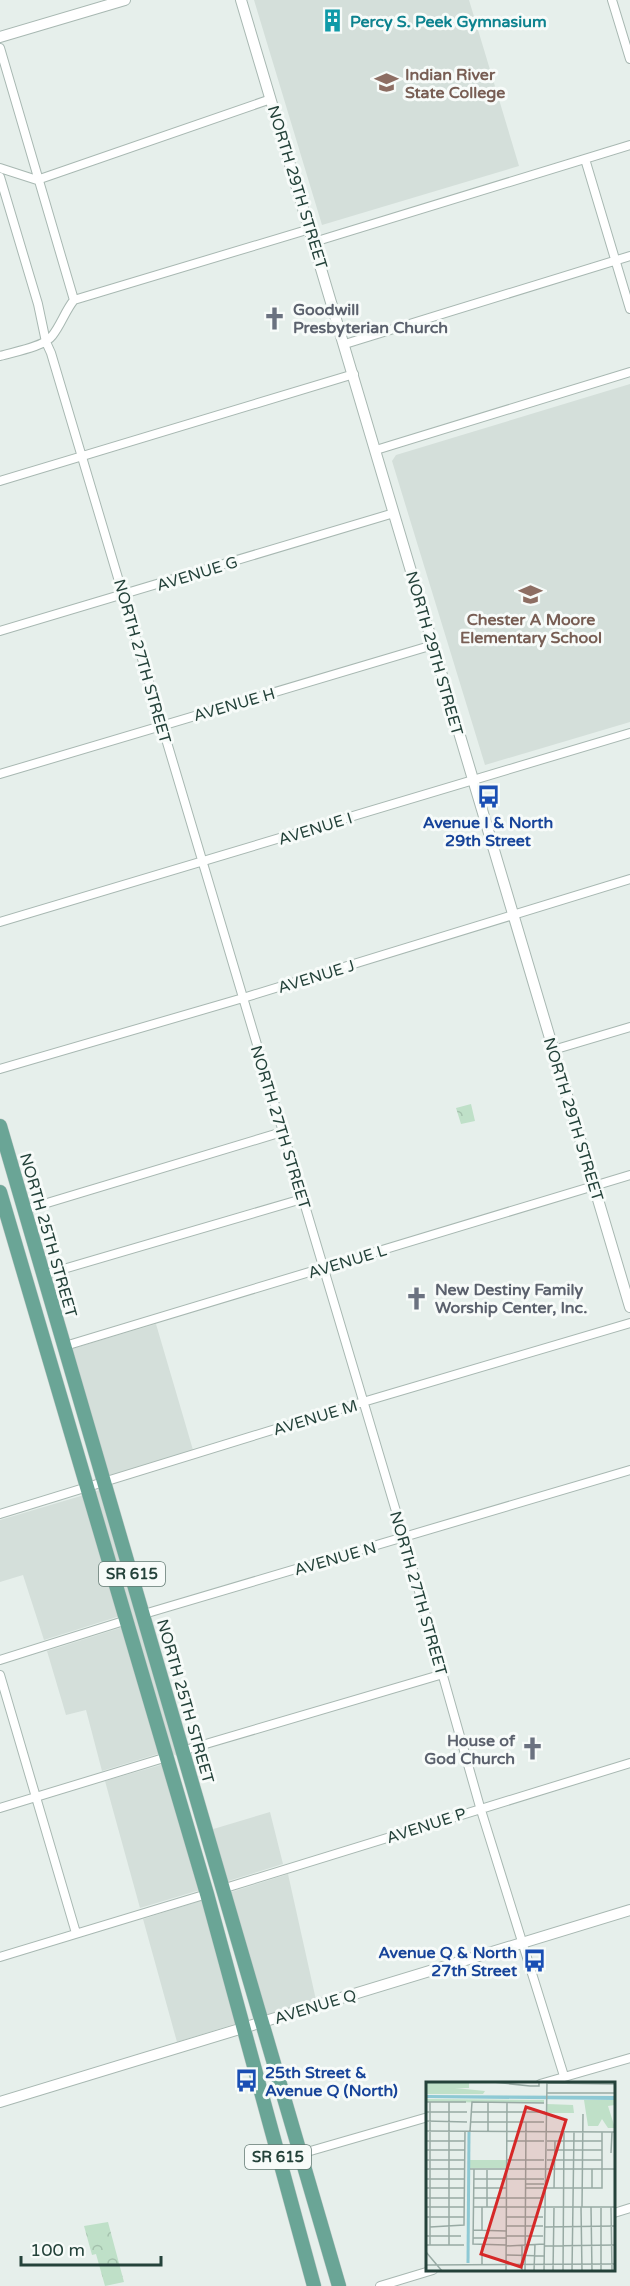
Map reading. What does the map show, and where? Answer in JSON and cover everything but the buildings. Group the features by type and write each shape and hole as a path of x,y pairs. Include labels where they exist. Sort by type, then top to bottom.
{"main road":[{"name":"NORTH 25TH STREET","path":"0,1126 339,2286"},
{"name":"NORTH 25TH STREET","path":"0,1192 4,1219 127,1620 207,1894 314,2286"},
{"path":"4,1219 23,1231 47,1313 58,1324"},
{"path":"167,1757 176,1761 203,1851 214,1862"}],"street":[{"path":"0,38 125,0"},
{"name":"NORTH 29TH STREET","path":"241,0 630,1307"},
{"path":"612,0 630,59"},
{"path":"0,48 74,300"},
{"path":"0,168 37,180 271,99"},
{"path":"314,242 630,145"},
{"path":"585,159 630,309"},
{"name":"NORTH 27TH STREET","path":"0,177 38,304 46,342 124,595 404,1538 480,1808 564,2076"},
{"path":"0,356 46,342 74,300 310,229"},
{"path":"345,344 630,256"},
{"path":"376,450 630,372"},
{"path":"0,481 354,374"},
{"name":"AVENUE G","path":"0,631 394,513"},
{"name":"AVENUE H","path":"0,774 433,645"},
{"name":"AVENUE I","path":"0,922 630,733"},
{"name":"AVENUE J","path":"0,1069 243,998 630,879"},
{"path":"553,1050 630,1027"},
{"path":"24,1210 282,1132"},
{"name":"AVENUE L","path":"65,1346 630,1175"},
{"path":"43,1275 302,1199"},
{"name":"AVENUE M","path":"0,1514 363,1402 630,1323"},
{"name":"AVENUE N","path":"144,1614 630,1470"},
{"path":"0,1660 127,1620"},
{"path":"182,1751 443,1674"},
{"path":"0,1675 76,1933"},
{"path":"0,1808 167,1757"},
{"name":"AVENUE P","path":"222,1889 630,1763"},
{"path":"0,1957 207,1894"},
{"name":"AVENUE Q","path":"0,2102 630,1910"},
{"path":"546,2082 630,2058"},
{"path":"300,2154 426,2118"},
{"path":"615,2213 630,2208"},
{"path":"380,2286 430,2271"}],"shaded area":[{"name":"Indian River State College","path":"254,0 469,0 519,166 322,225"},
{"name":"Chester A Moore Elementary School","path":"630,384 630,722 485,765 392,461 396,455"},
{"path":"156,1324 193,1450 108,1476 71,1349"},
{"path":"102,1489 177,1756 171,1753 94,1492"},
{"path":"84,1495 120,1616 44,1640 23,1575 0,1582 0,1520"},
{"path":"123,1627 161,1753 102,1771 86,1710 66,1715 47,1651"},
{"path":"164,1764 200,1890 140,1908 105,1781"},
{"path":"270,1812 283,1864 225,1882 210,1830"},
{"path":"288,1874 316,2000 265,2015 228,1893"},
{"path":"203,1900 238,2023 177,2042 143,1919"}],"green space":[{"path":"471,1104 475,1121 461,1124 456,1108"},
{"path":"108,2222 124,2282 105,2286 96,2254 92,2255 84,2226"}],"place":[{"name":"Percy S. Peek Gymnasium","path":"332,21"},
{"name":"Indian River State College","path":"387,83"},
{"name":"Goodwill Presbyterian Church","path":"275,318"},
{"name":"Chester A Moore Elementary School","path":"531,594"},
{"name":"Avenue I & North 29th Street","path":"488,797"},
{"name":"New Destiny Family Worship Center, Inc.","path":"417,1298"},
{"name":"House of God Church","path":"533,1749"},
{"name":"Avenue Q & North 27th Street","path":"535,1961"},
{"name":"25th Street & Avenue Q (North)","path":"247,2081"}]}
